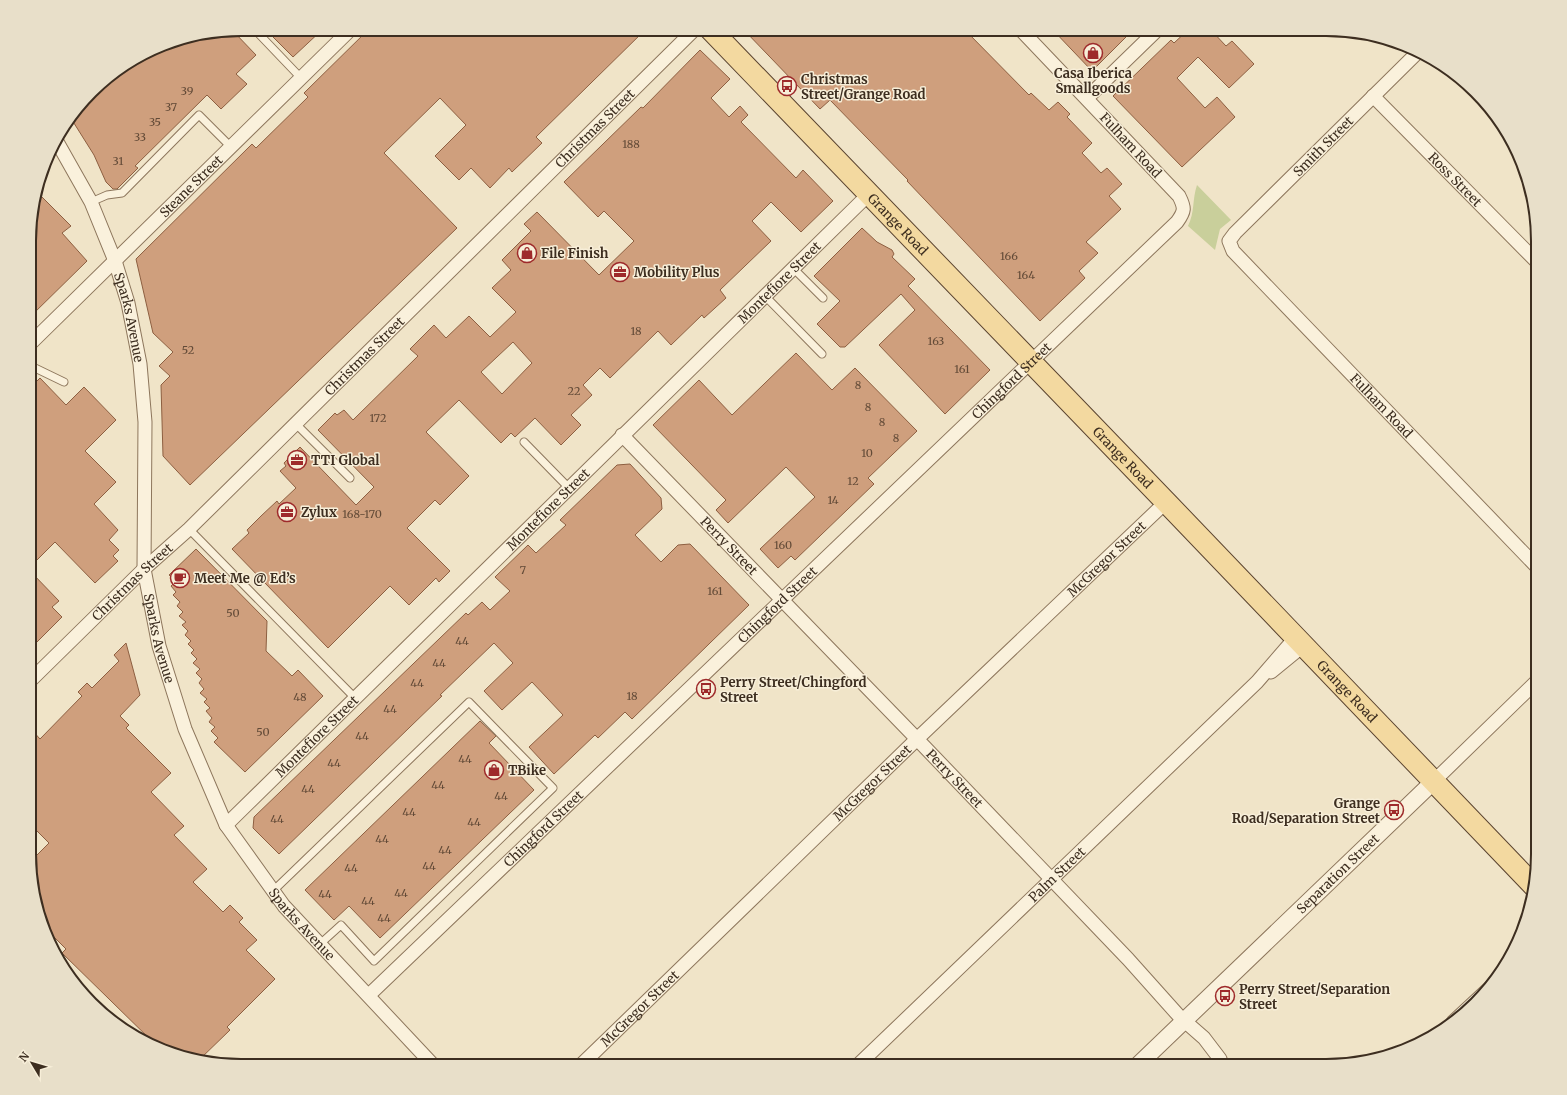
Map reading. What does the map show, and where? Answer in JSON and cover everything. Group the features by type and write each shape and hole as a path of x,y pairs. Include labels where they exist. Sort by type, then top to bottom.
{"main road":[{"name":"Grange Road","path":"717,36 1529,881"}],"street":[{"name":"Steane Street","path":"36,338 344,36"},
{"name":"Christmas Street","path":"36,675 144,569 189,529 294,423 688,36"},
{"name":"Fulham Road","path":"1027,36 1178,196 1183,205 1183,213"},
{"path":"1087,98 1151,36"},
{"name":"Smith Street","path":"1229,241 1235,233 1414,56"},
{"name":"Ross Street","path":"1374,96 1531,256"},
{"name":"Sparks Avenue","path":"59,146 91,202 115,261 128,303 141,371 145,422 144,569 159,646 185,729 226,825 284,906 427,1059"},
{"name":"Montefiore Street","path":"226,825 869,194"},
{"name":"Chingford Street","path":"368,995 783,600 1171,227 1183,213"},
{"name":"Fulham Road","path":"1229,241 1233,251 1531,561"},
{"name":"Perry Street","path":"622,435 1052,879 1184,1021 1192,1026 1204,1038 1221,1059"},
{"name":"McGregor Street","path":"587,1059 917,739 1166,502"},
{"name":"Palm Street","path":"865,1059 1257,682 1288,659 1300,641"},
{"name":"Separation Street","path":"1144,1059 1531,687"}],"lane":[{"path":"260,36 301,78"},
{"path":"91,202 107,195 122,194 199,116 231,147"},
{"path":"793,268 823,298"},
{"path":"765,296 822,354"},
{"path":"36,368 64,382"},
{"path":"294,423 350,478"},
{"path":"524,442 569,488"},
{"path":"189,529 355,698"},
{"path":"273,890 470,702 553,788 374,961 341,925 320,944"}],"green space":[{"path":"1197,185 1231,220 1220,229 1215,250 1188,226 1192,216 1194,196"}],"building":[{"path":"227,36 238,36 256,55 236,74 247,84 221,109 207,95 135,166 138,168 117,189 113,189 106,182 94,155 73,122 96,96 116,78 138,63 162,52 188,43"},
{"path":"272,36 316,36 293,57"},
{"path":"362,36 639,36 536,137 542,143 512,172 509,168 490,188 471,168 459,180 435,156 466,125 440,98 384,153 457,228 190,485 163,456 161,385 170,376 159,366 173,352 153,333 136,259 252,144 256,148 308,97 304,93"},
{"path":"750,36 971,36 1029,95 1031,93 1049,110 1058,102 1070,114 1067,117 1092,143 1082,153 1101,173 1107,168 1122,184 1109,196 1121,209 1086,242 1098,253 1079,271 1085,278 1040,321 907,181 908,180 830,100 820,109"},
{"path":"1059,36 1127,36 1092,71"},
{"path":"1182,36 1217,36 1226,46 1232,41 1254,64 1229,88 1198,57 1177,78 1205,108 1217,97 1235,117 1182,167 1113,96 1171,40 1174,43"},
{"path":"700,50 730,79 711,98 729,117 740,106 748,115 741,122 796,178 803,170 833,201 801,232 771,202 752,221 771,241 720,290 726,298 704,318 702,315 671,345 658,331 610,378 600,368 583,385 592,395 571,415 581,425 561,445 535,418 515,437 511,433 501,443 459,400 426,432 469,476 440,505 435,500 407,528 450,571 439,582 436,578 409,605 390,586 328,648 232,549 249,533 247,530 261,516 277,501 279,504 296,488 280,471 286,466 284,463 300,447 356,505 374,487 318,430 335,413 337,415 344,410 353,420 418,356 410,349 434,325 446,338 469,316 490,337 516,312 492,288 511,270 502,260 531,231 524,224 537,212 599,275 634,241 604,211 598,217 564,182 641,107 643,108","holes":["513,342 532,363 502,394 481,372"]},
{"path":"41,196 71,226 62,233 87,261 36,311 36,227"},
{"path":"862,228 877,242 892,250 894,254 892,257 915,279 908,286 990,370 945,414 879,345 915,310 901,294 845,347 840,347 817,324 840,301 814,276"},
{"path":"796,353 832,390 855,368 917,431 868,478 874,484 795,560 791,556 778,568 760,549 815,497 786,467 728,523 716,510 726,500 653,425 699,380 732,415"},
{"path":"40,378 66,405 84,387 116,420 85,451 116,482 94,504 118,530 109,540 119,550 113,556 118,561 95,583 55,542 36,561 36,382"},
{"path":"630,464 661,498 662,509 635,535 661,562 678,545 690,544 749,605 632,719 625,712 598,738 595,735 554,774 529,747 563,715 532,682 502,710 484,691 513,663 494,643 440,695 442,696 279,854 253,828 254,817 466,613 468,615 482,602 490,610 510,591 495,577 528,545 536,553 566,525 560,520 617,465"},
{"path":"196,549 267,621 266,651 292,676 298,670 323,696 245,772 214,742 218,738 211,731 215,727 209,722 212,718 206,711 210,708 204,702 207,699 200,693 204,689 199,683 202,679 196,673 200,669 193,663 197,659 191,653 194,650 188,644 191,641 185,635 188,631 182,625 186,622 179,616 183,612 177,606 180,602 173,595 176,592 171,586 176,581 169,575"},
{"path":"36,577 59,601 52,607 62,617 36,643"},
{"path":"126,643 140,695 120,716 129,725 126,728 171,773 151,792 184,826 174,835 207,869 193,882 223,912 230,905 243,918 239,922 257,940 246,950 275,979 227,1027 230,1030 204,1055 175,1048 148,1037 62,953 66,949 53,936 40,894 36,868 36,856 49,843 36,830 36,735 40,739 82,696 78,692 87,683 92,688 119,661 114,655"},
{"path":"480,721 496,736 489,743 534,790 380,938 349,906 334,920 305,890"}],"place":[{"name":"Casa Iberica Smallgoods","path":"1093,53"},
{"name":"Christmas Street/Grange Road","path":"787,86"},
{"name":"File Finish","path":"527,253"},
{"name":"Mobility Plus","path":"620,272"},
{"name":"TTI Global","path":"297,460"},
{"name":"Zylux","path":"287,512"},
{"name":"Meet Me @ Ed’s","path":"180,578"},
{"name":"Perry Street/Chingford Street","path":"706,689"},
{"name":"TBike","path":"494,770"},
{"name":"Grange Road/Separation Street","path":"1394,810"},
{"name":"Perry Street/Separation Street","path":"1225,996"}]}
